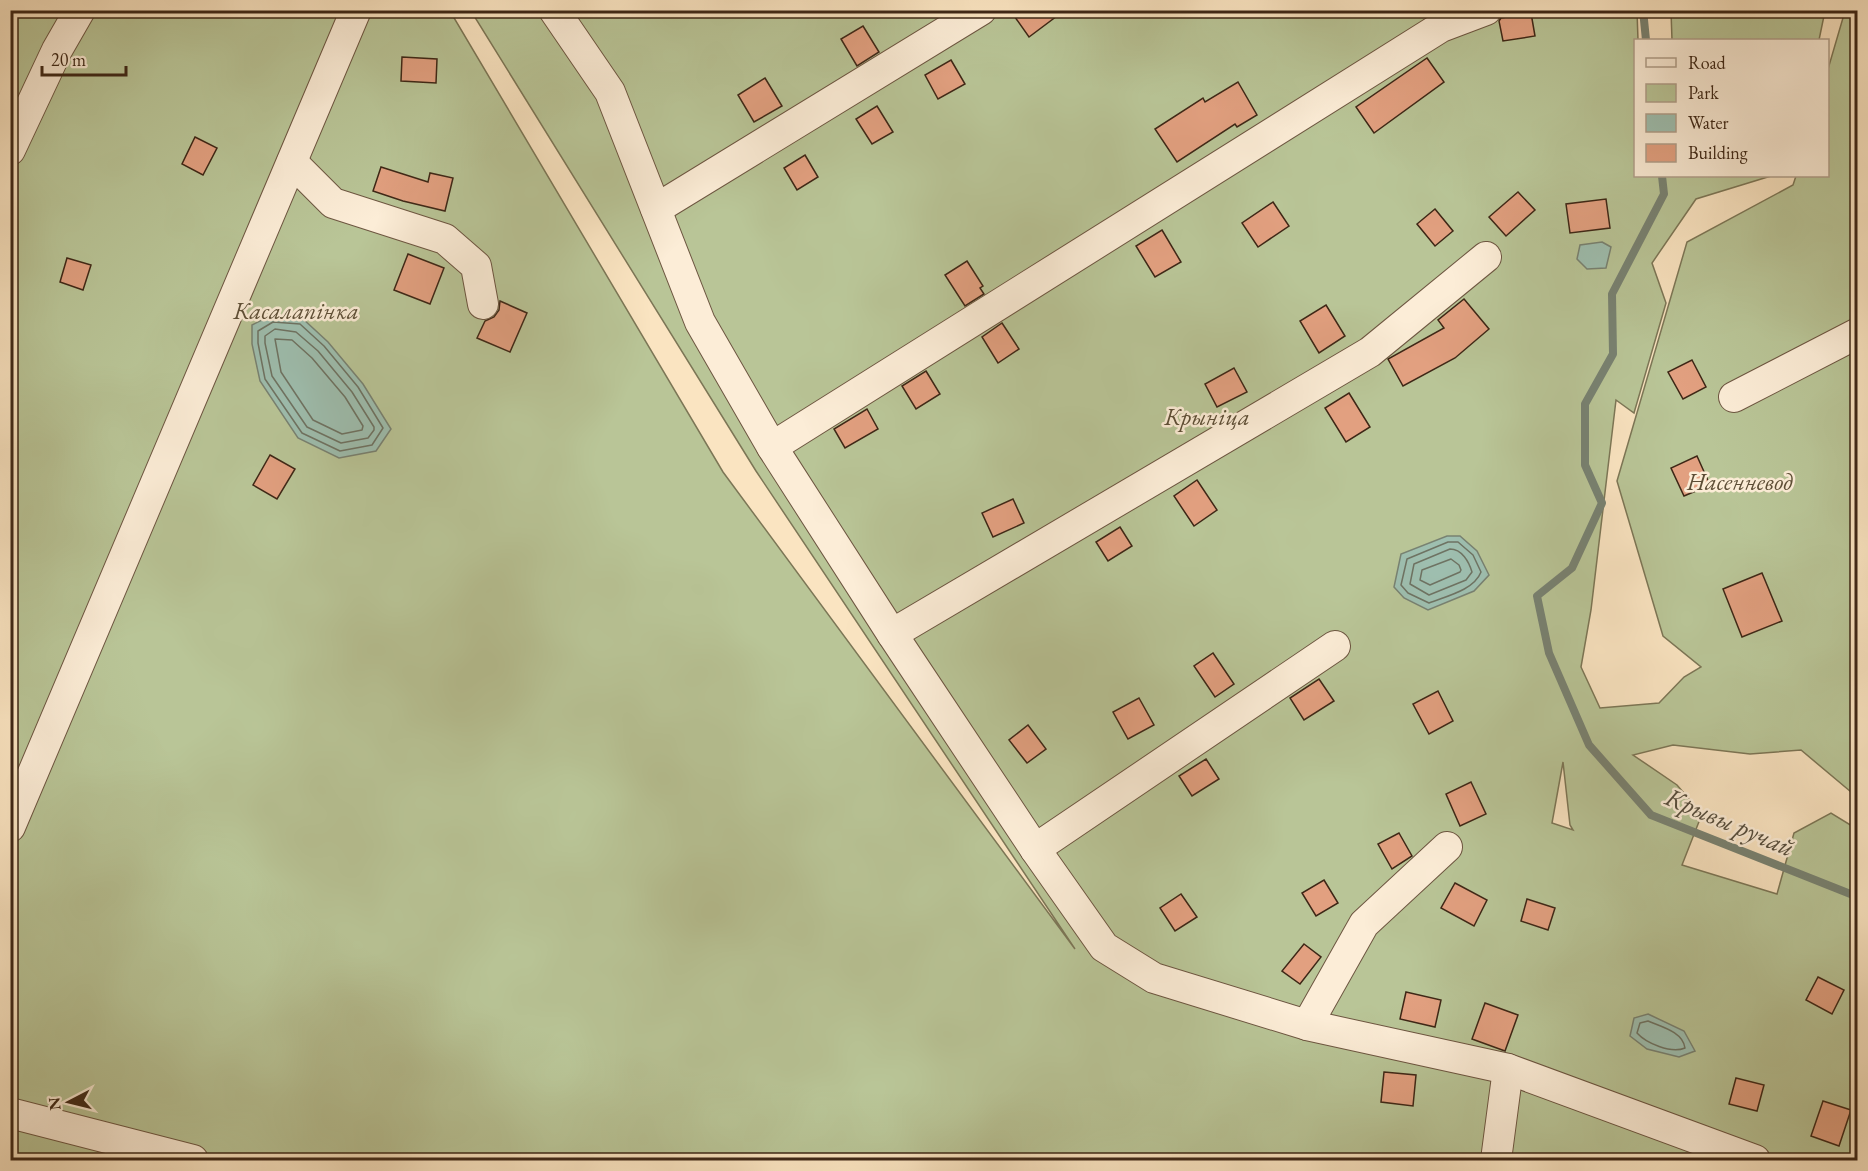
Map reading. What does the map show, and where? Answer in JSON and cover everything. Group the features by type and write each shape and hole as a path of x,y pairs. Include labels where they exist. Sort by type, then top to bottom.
{"street":[{"path":"10,150 57,50 80,10"},
{"path":"10,827 356,10"},
{"path":"554,10 610,92 700,322 772,447 892,634 1035,849 1104,947 1154,978 1307,1025 1508,1069 1723,1155 1755,1161"},
{"path":"656,209 981,10"},
{"path":"772,447 1441,27 1486,10"},
{"path":"292,162 333,203 445,239 476,266 483,304"},
{"path":"892,634 1370,352 1486,257"},
{"path":"1734,397 1857,333"},
{"path":"1035,849 1335,646"},
{"path":"1307,1025 1364,924 1447,847"},
{"path":"1496,1161 1508,1069"},
{"path":"10,1113 193,1161"}],"green space":[{"path":"1671,10 1825,11 1819,39 1672,39"},
{"path":"10,11 450,11 723,472 1075,949 756,471 471,11 1637,11 1638,39 1634,39 1634,177 1768,177 1696,199 1652,263 1666,303 1634,413 1616,400 1591,610 1581,667 1600,708 1659,703 1684,677 1701,667 1663,636 1617,481 1687,242 1793,185 1796,177 1829,177 1829,66 1845,11 1857,11 1857,797 1801,750 1750,754 1673,745 1633,755 1677,785 1702,814 1682,865 1777,894 1794,833 1831,813 1857,829 1857,1160 11,1160","holes":["1563,762 1570,825 1573,830 1552,823"]}],"water":[{"path":"1602,242 1611,247 1606,268 1587,269 1577,259 1580,245"},
{"path":"272,315 302,318 328,342 363,384 391,429 376,451 339,458 298,438 260,381 252,344 252,325"},
{"path":"1447,536 1460,536 1477,551 1489,575 1474,591 1428,610 1404,598 1394,587 1401,554"},
{"path":"1648,1014 1684,1031 1695,1051 1679,1057 1647,1049 1630,1036 1634,1018"}],"building":[{"path":"1010,10 1065,10 1029,37"},
{"path":"1531,13 1535,36 1503,41 1499,21 1501,18"},
{"path":"863,26 879,52 857,66 841,39"},
{"path":"402,57 437,59 436,83 401,81"},
{"path":"1427,58 1444,82 1374,133 1356,107"},
{"path":"951,60 965,84 938,99 925,75"},
{"path":"765,78 782,106 754,122 738,95"},
{"path":"1238,82 1257,115 1237,127 1235,124 1177,162 1155,129 1203,98 1205,102"},
{"path":"877,106 893,132 872,144 856,119"},
{"path":"195,137 217,148 203,175 182,164"},
{"path":"805,155 818,177 797,190 784,168"},
{"path":"381,167 428,182 430,173 453,178 445,211 373,191"},
{"path":"1518,192 1535,210 1506,236 1489,217"},
{"path":"1606,199 1610,228 1570,233 1566,204"},
{"path":"1273,202 1289,226 1258,247 1242,223"},
{"path":"1435,209 1453,231 1435,246 1417,224"},
{"path":"1162,230 1181,262 1155,277 1136,246"},
{"path":"408,254 444,268 430,304 394,290"},
{"path":"67,258 91,265 83,290 60,282"},
{"path":"967,261 983,286 980,288 984,294 965,306 945,275"},
{"path":"1464,299 1489,329 1455,358 1403,386 1388,359 1444,328 1438,320"},
{"path":"500,301 527,313 510,352 477,338 485,321 494,317 499,310"},
{"path":"1326,305 1345,336 1319,353 1300,321"},
{"path":"1002,323 1019,349 998,363 982,337"},
{"path":"1692,360 1706,387 1683,399 1668,372"},
{"path":"1234,368 1247,392 1217,407 1205,384"},
{"path":"926,371 940,394 916,409 902,386"},
{"path":"1349,393 1370,427 1346,442 1325,408"},
{"path":"867,409 878,429 845,448 834,429"},
{"path":"270,455 295,469 277,499 253,485"},
{"path":"1697,456 1710,485 1684,496 1671,468"},
{"path":"1197,480 1217,510 1194,526 1174,496"},
{"path":"1013,499 1024,523 993,537 982,513"},
{"path":"1120,527 1132,546 1108,561 1096,542"},
{"path":"1762,573 1782,621 1742,637 1723,589"},
{"path":"1213,653 1234,684 1215,697 1194,666"},
{"path":"1319,679 1334,701 1304,720 1290,698"},
{"path":"1438,691 1453,721 1429,734 1413,704"},
{"path":"1139,698 1154,725 1128,739 1113,712"},
{"path":"1028,725 1046,749 1027,763 1009,740"},
{"path":"1206,759 1219,779 1192,796 1179,776"},
{"path":"1471,782 1486,814 1460,826 1446,794"},
{"path":"1399,833 1412,856 1392,869 1378,844"},
{"path":"1324,880 1338,903 1316,916 1302,893"},
{"path":"1455,883 1487,900 1474,926 1441,908"},
{"path":"1181,894 1197,917 1175,931 1160,908"},
{"path":"1527,899 1555,908 1548,930 1521,921"},
{"path":"1304,944 1321,957 1300,984 1282,971"},
{"path":"1818,977 1844,990 1832,1014 1806,1000"},
{"path":"1406,992 1441,1000 1435,1027 1400,1019"},
{"path":"1485,1003 1518,1015 1505,1051 1472,1039"},
{"path":"1384,1072 1416,1075 1413,1106 1381,1102"},
{"path":"1736,1078 1764,1085 1757,1111 1729,1104"},
{"path":"1823,1101 1851,1110 1839,1146 1811,1136"}],"waterway":[{"name":"Крывы ручай","path":"1643,10 1646,39"},
{"name":"Крывы ручай","path":"1662,177 1664,194 1612,294 1613,354 1585,404 1585,465 1602,503 1572,568 1537,596 1549,653 1589,745 1651,815 1858,897"}],"park label":[{"name":"Касалапінка","path":"296,310"},
{"name":"Крыніца","path":"1207,416"},
{"name":"Насенневод","path":"1740,481"}]}
